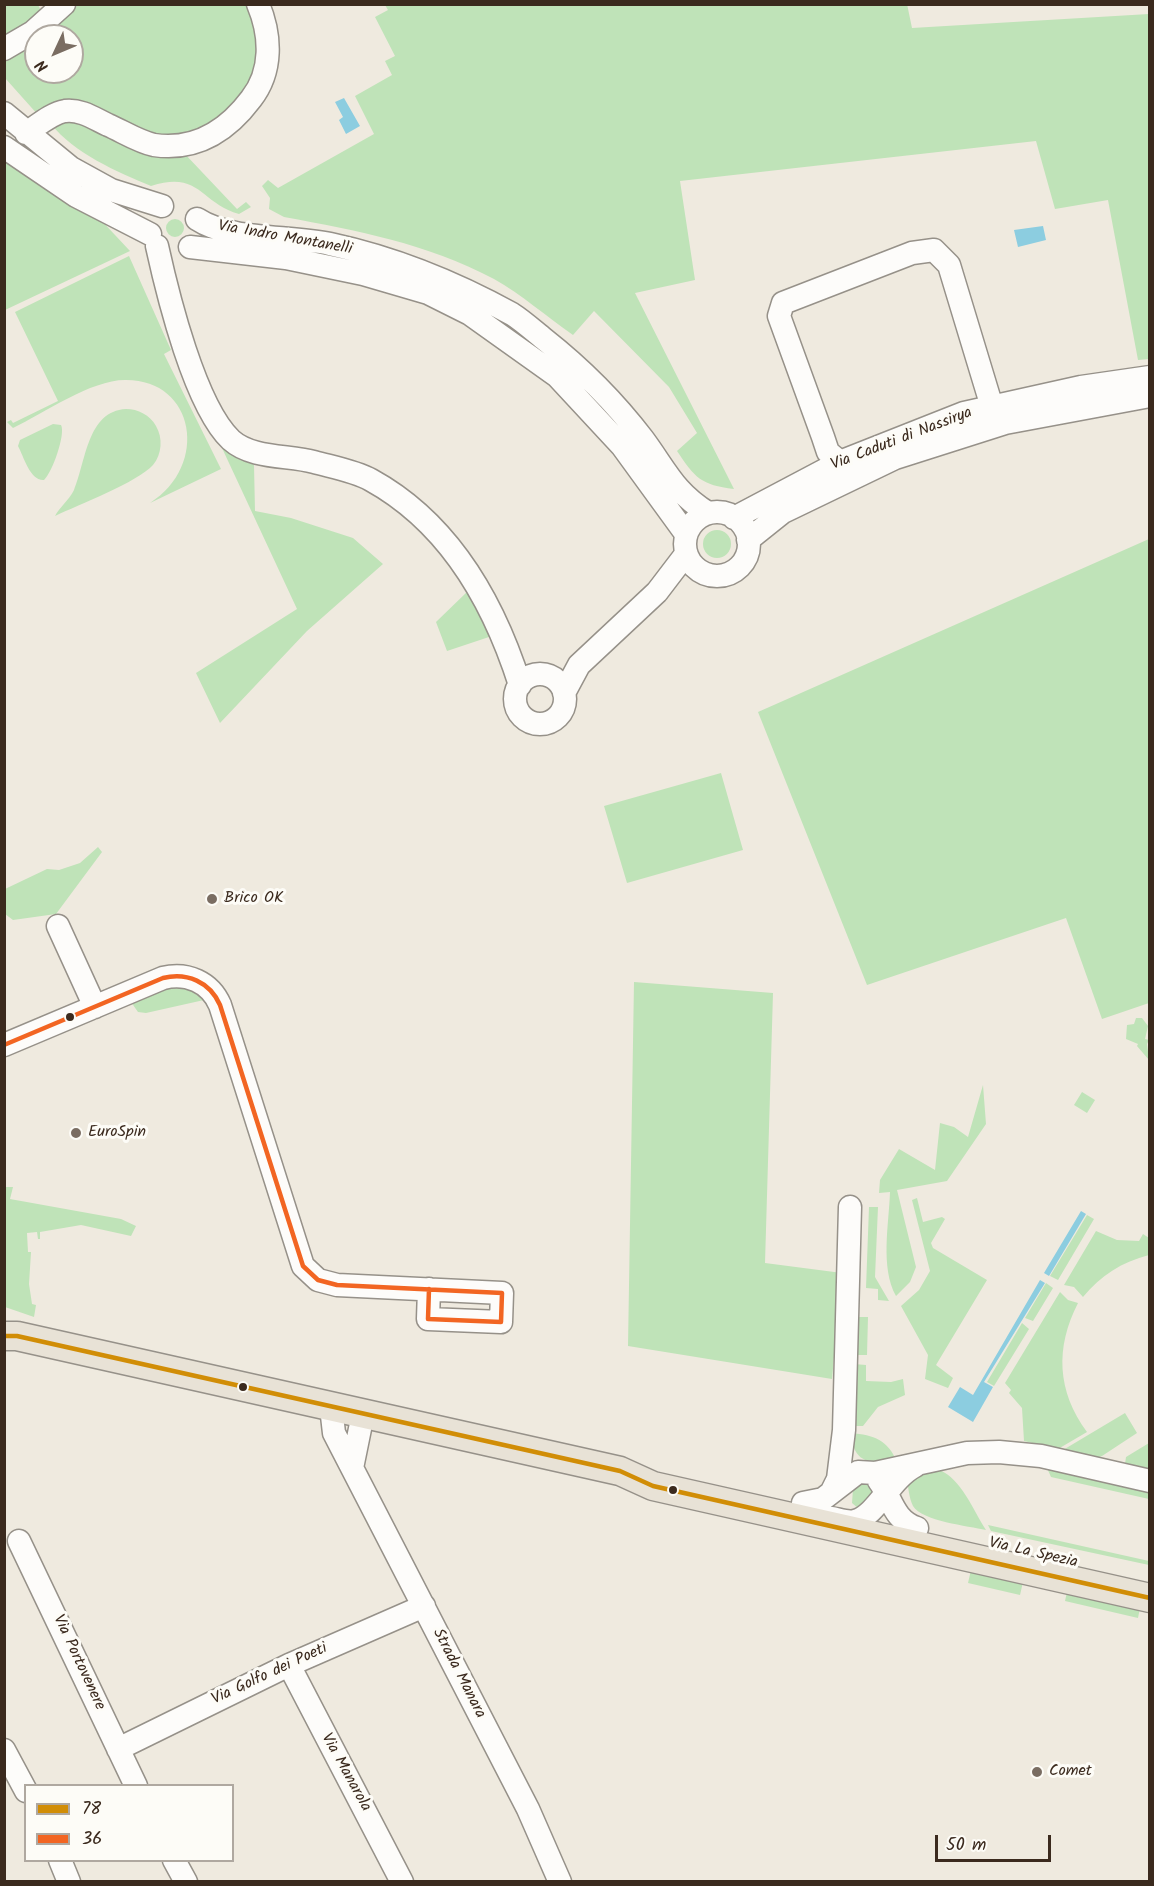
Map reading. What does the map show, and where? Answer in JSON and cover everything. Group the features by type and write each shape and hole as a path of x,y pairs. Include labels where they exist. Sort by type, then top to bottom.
{"main road":[{"name":"Via La Spezia","path":"9,1333 620,1471 653,1486 800,1510 918,1537 1149,1580"},
{"name":"Via La Spezia","path":"800,1510 869,1488 918,1537 1053,1576 1149,1598"}],"street":[{"path":"4,50 33,32 64,4"},
{"path":"26,133 64,111 80,112 152,144 177,146 205,139 233,123 254,96 267,66 267,34 258,4"},
{"path":"4,113 71,168 111,189 162,206 179,203 187,206 197,219 198,235 190,248 170,253 153,240 76,196 4,147"},
{"path":"162,206 151,218 153,240 180,333 213,418 233,442 257,452 312,461 370,479 426,519 452,547 489,606 520,685"},
{"name":"Via Indro Montanelli","path":"197,219 206,225 234,231 328,243 382,257 437,276 515,316 580,368 605,393 643,439 680,492 708,513"},
{"name":"Via Indro Montanelli","path":"190,248 286,258 363,274 428,293 470,314 557,376 622,446 691,553"},
{"path":"840,462 828,452 779,316 783,303 912,253 934,250 950,265 992,406"},
{"name":"Via Caduti di Nassirya","path":"734,518 840,462 964,413 1081,387 1149,378"},
{"name":"Via Caduti di Nassirya","path":"748,540 783,512 895,458 1005,423 1149,396"},
{"path":"708,513 726,514 734,518 741,524 748,540 745,560 729,574 709,576 691,553 691,525 708,513"},
{"path":"557,685 657,592 691,553"},
{"path":"544,675 557,685 563,708 553,721 538,724 519,713 515,699 520,685 530,676 544,675"},
{"path":"58,926 95,1006"},
{"path":"4,1045 168,977 189,978 204,984 220,1005 303,1266 318,1280 330,1284 429,1289"},
{"path":"850,1207 844,1427 869,1488 967,1453 1005,1452 1041,1456 1149,1481"},
{"name":"Strada Manara","path":"331,1407 334,1432 528,1809 560,1881"},
{"path":"352,1468 363,1414"},
{"name":"Via Portovenere","path":"19,1541 136,1784"},
{"name":"Via Golfo dei Poeti","path":"118,1749 290,1665 424,1606"},
{"name":"Via Manarola","path":"290,1665 402,1881"},
{"path":"4,1750 24,1787"},
{"path":"61,1862 69,1881"},
{"path":"175,1862 186,1881"}],"green space":[{"path":"907,4 912,28 1149,14 1149,359 1138,360 1108,200 1055,209 1036,141 680,181 695,280 635,293 734,489 723,487 700,479 683,460 677,451 697,433 669,387 594,311 573,335 504,285 443,256 365,233 284,217 269,209 270,198 262,186 268,180 278,188 374,134 355,96 392,75 385,61 395,56 375,17 388,10 385,5"},
{"path":"5,5 38,5 43,14 29,24 24,24 24,28 5,42"},
{"path":"78,5 248,5 255,20 258,58 247,91 227,118 196,134 153,135 91,104 63,103 39,116 5,78 5,61 24,48 24,84 84,84 84,24 55,24"},
{"path":"74,119 184,153 237,209 246,202 251,207 239,214 226,209 190,185 167,182 151,186 110,168 84,153 51,124"},
{"path":"5,156 100,219 130,251 5,310"},
{"path":"171,219 179,219 184,224 182,235 171,237 166,232 166,224"},
{"path":"129,256 171,350 164,354 221,469 150,503 169,487 181,468 187,447 186,427 179,408 167,393 149,383 112,381 68,398 13,428 7,422 11,420 13,423 58,401 15,312"},
{"path":"126,409 143,413 156,426 160,436 160,446 156,461 135,479 55,516 74,490 96,428 113,412"},
{"path":"53,424 61,425 60,445 47,476 44,480 39,479 31,473 18,446 20,440"},
{"path":"222,448 254,465 255,511 291,518 353,538 383,564 307,631 220,723 196,673 297,609"},
{"path":"717,530 727,534 731,544 727,554 717,558 707,554 703,544 707,534"},
{"path":"1149,539 1149,1003 1102,1019 1066,918 867,985 758,712"},
{"path":"469,590 492,636 447,651 436,622"},
{"path":"721,773 743,850 627,883 604,806"},
{"path":"98,847 102,852 56,914 13,920 5,914 5,889 47,869 59,870 80,863"},
{"path":"634,982 773,993 765,1263 842,1273 832,1379 628,1346"},
{"path":"172,987 187,988 204,1000 146,1013 138,1012 131,1002"},
{"path":"1136,1018 1142,1018 1148,1026 1145,1039 1149,1040 1147,1044 1149,1060 1137,1046 1138,1044 1126,1039 1127,1025 1134,1024"},
{"path":"983,1085 986,1124 947,1181 897,1190 916,1267 910,1282 896,1296 891,1285 887,1259 890,1192 879,1193 880,1180 899,1149 935,1170 940,1123 954,1127 968,1137"},
{"path":"1082,1092 1095,1100 1087,1113 1074,1105"},
{"path":"4,1187 13,1187 10,1199 121,1219 136,1226 131,1236 81,1225 40,1232 40,1239 38,1239 37,1232 27,1233 28,1252 31,1252 29,1284 32,1304 36,1305 34,1317 5,1307"},
{"path":"917,1198 923,1222 942,1217 945,1219 931,1243 933,1248 987,1280 936,1365 953,1378 948,1388 925,1379 928,1355 901,1306 919,1290 930,1271 912,1200"},
{"path":"869,1207 878,1207 875,1277 889,1301 878,1300 878,1289 866,1288"},
{"path":"1087,1215 1094,1219 1058,1280 1050,1276"},
{"path":"1096,1231 1117,1240 1139,1241 1143,1234 1149,1238 1149,1255 1113,1270 1083,1297 1074,1287 1064,1285"},
{"path":"1046,1283 1053,1288 1033,1321 1025,1318"},
{"path":"1060,1292 1068,1300 1078,1303 1065,1336 1063,1369 1070,1401 1087,1432 1058,1449 1024,1441 1022,1408 1009,1393 1011,1390 1005,1383"},
{"path":"855,1317 868,1317 867,1355 854,1355"},
{"path":"1022,1323 1029,1329 994,1386 987,1382"},
{"path":"854,1364 866,1365 866,1381 891,1382 903,1379 905,1395 878,1407 863,1426 852,1426"},
{"path":"1125,1413 1137,1433 1102,1456 1096,1458 1063,1450"},
{"path":"851,1433 867,1435 879,1440 889,1448 897,1462 879,1463 865,1460 855,1451"},
{"path":"1149,1443 1149,1470 1125,1464 1126,1457"},
{"path":"1047,1468 1149,1488 1149,1499 1051,1477"},
{"path":"939,1470 947,1474 960,1487 986,1530 935,1519 926,1516 913,1506 907,1478"},
{"path":"867,1480 875,1492 859,1509 852,1503 853,1489"},
{"path":"988,1525 1149,1561 1149,1565 991,1531"},
{"path":"971,1570 1023,1582 1020,1595 968,1583"},
{"path":"1067,1592 1140,1608 1138,1618 1065,1601"}],"water":[{"path":"344,98 360,126 346,134 339,120 343,117 335,102"},
{"path":"1043,226 1046,240 1018,247 1014,230"},
{"path":"1081,1211 1086,1214 1049,1276 1044,1273"},
{"path":"1040,1280 1045,1283 984,1382 993,1387 973,1422 948,1407 960,1387 973,1395"}],"transit line":[{"name":"36","path":"4,1045 163,978 181,976 204,985 216,997 220,1005 303,1266 318,1280 337,1285 502,1293 501,1322 428,1319 429,1289"},
{"name":"78","path":"4,1336 17,1336 620,1471 653,1486 1150,1598"}],"place":[{"name":"Brico OK","path":"212,899"},
{"name":"EuroSpin","path":"76,1133"},
{"name":"Comet","path":"1037,1772"}]}
